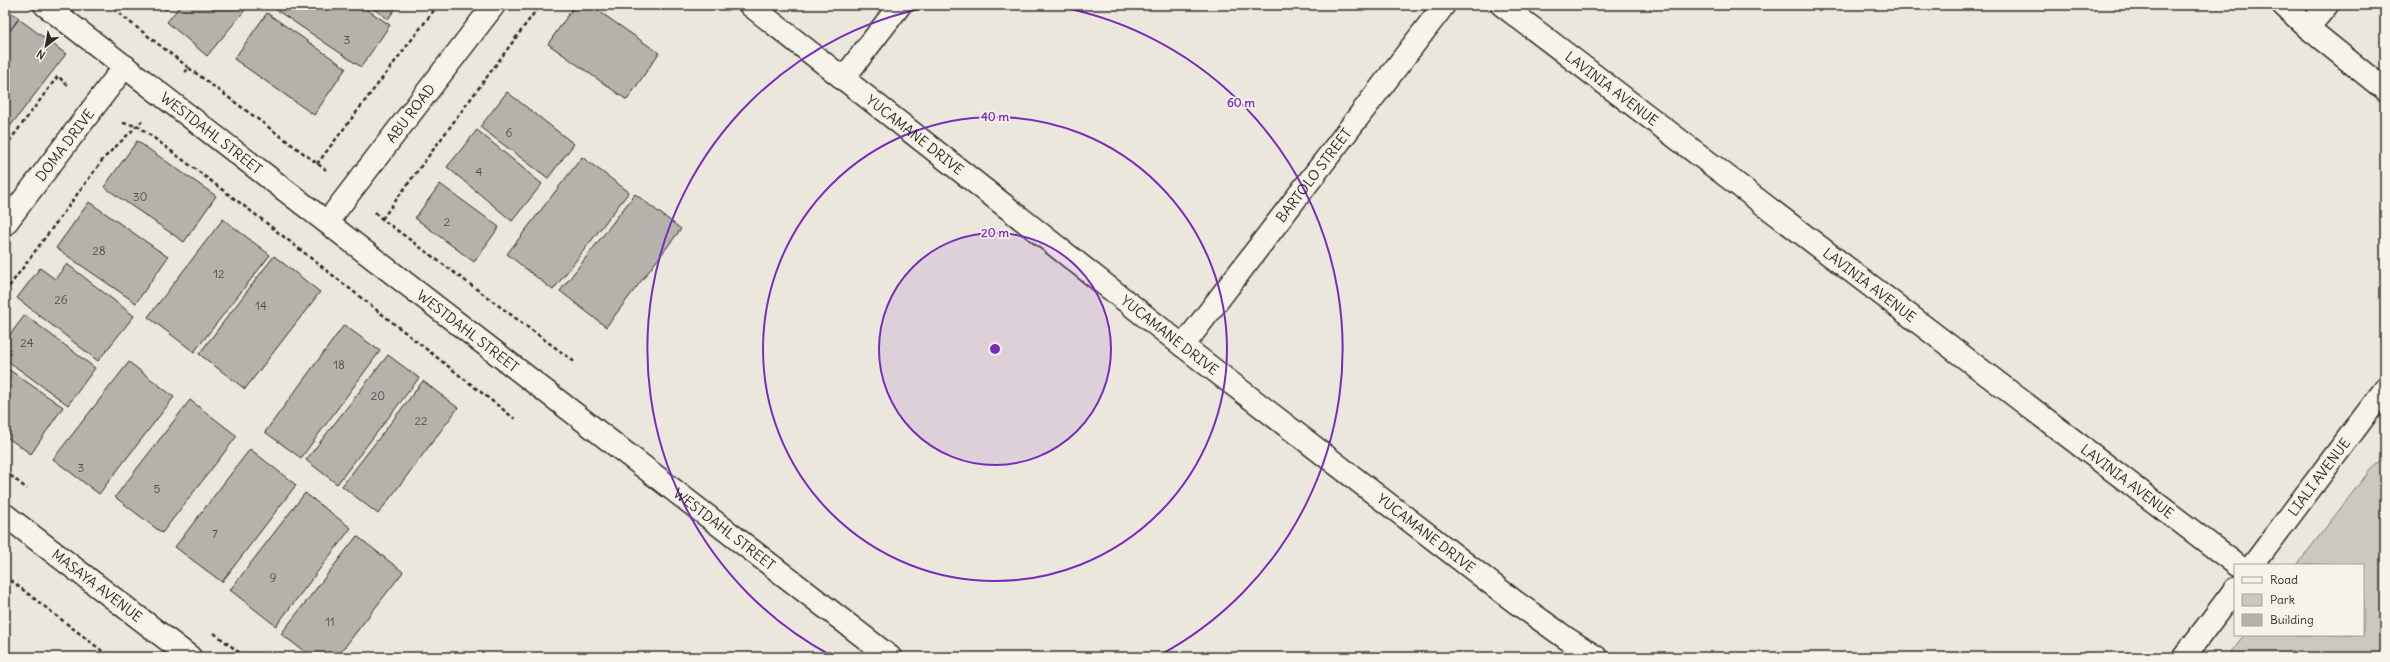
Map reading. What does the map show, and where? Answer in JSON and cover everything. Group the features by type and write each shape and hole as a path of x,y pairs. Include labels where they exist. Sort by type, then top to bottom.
{"street":[{"name":"WESTDAHL STREET","path":"45,5 890,657"},
{"name":"ABU ROAD","path":"327,222 494,5"},
{"name":"YUCAMANE DRIVE","path":"750,5 1183,346 1514,601 1566,638 1596,657"},
{"path":"843,79 900,5"},
{"name":"BARTOLO STREET","path":"1183,346 1444,5"},
{"name":"LAVINIA AVENUE","path":"1502,5 2236,564"},
{"path":"2283,5 2308,28 2385,90"},
{"path":"2308,28 2327,5"},
{"name":"DOMA DRIVE","path":"5,224 125,66"},
{"name":"LIALI AVENUE","path":"2254,564 2385,389"},
{"name":"MASAYA AVENUE","path":"5,515 190,657"},
{"path":"2184,657 2234,590"}],"path":[{"path":"317,164 438,5"},
{"path":"382,219 540,5"},
{"path":"189,68 317,164 353,188 382,219 576,363"},
{"path":"5,147 58,76 95,106 122,123 138,126 260,218 515,419"},
{"path":"5,292 104,158"},
{"path":"5,576 110,657"}],"green space":[{"path":"2385,457 2385,657 2227,657 2243,636 2364,636 2364,564 2298,564 2370,470"}],"building":[{"path":"160,5 170,5 166,10"},
{"path":"181,5 249,5 207,56 167,22"},
{"path":"269,5 360,5 390,25 361,67"},
{"path":"368,5 398,5 388,19"},
{"path":"575,5 590,5 659,53 627,100 548,44"},
{"path":"5,8 19,18 5,37"},
{"path":"267,13 346,68 314,115 234,59"},
{"path":"19,19 66,54 5,133 5,37"},
{"path":"507,92 574,144 548,178 480,127"},
{"path":"477,130 542,184 512,221 447,167"},
{"path":"137,141 216,196 184,242 104,187"},
{"path":"582,157 629,192 553,290 507,254"},
{"path":"440,184 499,227 474,262 415,218"},
{"path":"635,194 681,229 606,327 560,291"},
{"path":"89,202 168,257 136,303 56,248"},
{"path":"223,219 270,255 194,352 148,317"},
{"path":"274,256 320,292 245,389 199,354"},
{"path":"67,264 134,316 98,361 17,298 40,268 55,279"},
{"path":"25,315 95,368 68,405 5,359 5,341"},
{"path":"344,325 380,351 301,458 265,432"},
{"path":"388,355 419,378 337,484 306,460"},
{"path":"129,362 174,397 99,494 53,459"},
{"path":"5,367 63,407 31,454 5,436"},
{"path":"423,381 458,408 378,514 342,486"},
{"path":"190,400 237,436 162,533 115,497"},
{"path":"250,449 296,485 222,582 175,547"},
{"path":"305,493 351,528 276,626 230,590"},
{"path":"357,536 403,572 337,657 312,657 281,634"}]}
